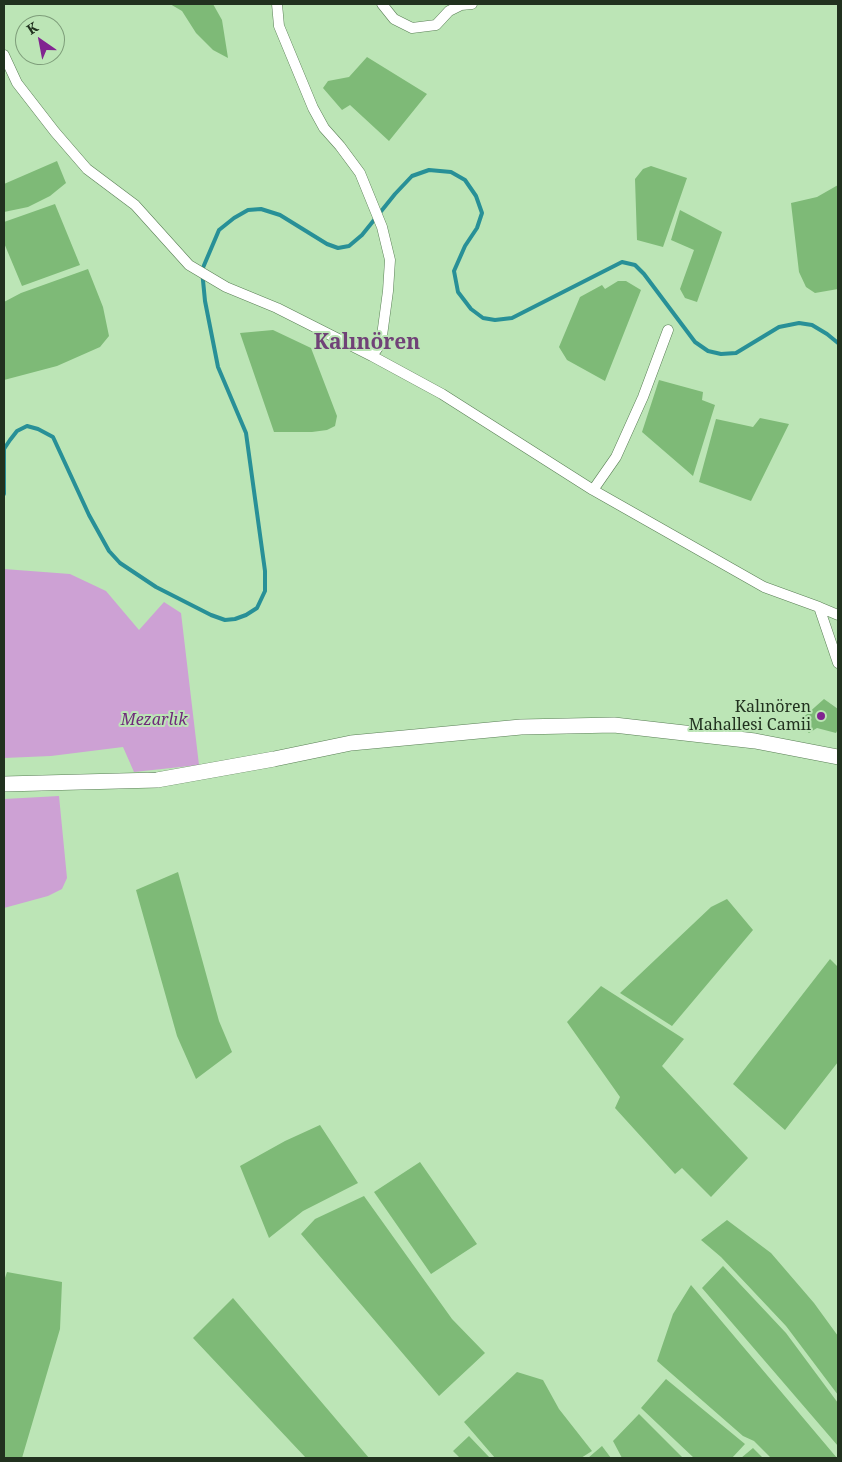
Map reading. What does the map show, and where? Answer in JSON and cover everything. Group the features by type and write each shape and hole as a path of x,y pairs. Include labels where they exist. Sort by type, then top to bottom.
{"street":[{"path":"278,4 279,26 313,108 324,128 360,173 382,227 390,260 388,291 381,342 372,356"},
{"path":"382,4 394,19 412,28 436,25 449,11 461,4 472,4"},
{"path":"4,55 17,83 87,169 135,205 189,265 226,286 277,308 372,356 442,394 593,490 764,587 838,615"},
{"path":"593,490 616,457 644,397 668,330"},
{"path":"819,607 838,663"},
{"path":"4,784 157,780 274,760 351,743 521,727 614,725 755,741 838,757"}],"green space":[{"name":"Mezarlık","path":"4,569 70,574 106,591 139,630 164,602 181,613 199,765 134,772 123,747 51,756 4,758"},
{"path":"59,796 67,878 62,889 48,896 4,908 4,799"}],"building":[{"path":"170,4 213,4 222,20 228,58 213,50 196,33 182,11"},
{"path":"367,57 427,94 389,141 350,105 342,110 323,88 328,81 349,77"},
{"path":"57,161 66,183 50,196 28,207 4,212 4,184"},
{"path":"651,166 687,178 663,247 637,240 635,179 643,169"},
{"path":"838,185 838,289 815,293 806,287 799,272 791,203 817,197"},
{"path":"55,204 80,265 22,286 4,243 4,222"},
{"path":"680,210 722,232 697,302 685,298 680,289 694,250 671,240"},
{"path":"88,269 103,307 109,336 100,347 57,366 4,380 4,302 21,293"},
{"path":"618,281 626,281 641,290 605,381 567,360 559,347 580,297 602,285 605,289"},
{"path":"273,330 311,348 337,416 335,426 327,430 312,432 274,432 240,333"},
{"path":"659,380 703,392 702,400 715,405 693,476 642,432"},
{"path":"760,418 789,424 751,501 699,482 716,419 753,427"},
{"name":"Kalınören Mahallesi Camii","path":"824,699 838,709 838,729 836,733 817,728 809,733 797,723"},
{"path":"178,872 219,1021 232,1052 196,1079 177,1036 136,890"},
{"path":"727,899 753,930 672,1026 620,993 711,907"},
{"path":"830,959 838,967 838,1062 785,1130 733,1084"},
{"path":"601,986 684,1039 662,1066 748,1158 711,1197 682,1168 675,1174 615,1108 620,1097 567,1022"},
{"path":"320,1125 358,1183 303,1211 269,1238 240,1166 285,1141"},
{"path":"420,1162 477,1244 431,1274 374,1192"},
{"path":"364,1196 452,1319 485,1353 439,1396 301,1234 315,1219"},
{"path":"727,1220 771,1253 814,1303 838,1336 838,1395 786,1326 721,1257 701,1240"},
{"path":"723,1266 786,1333 838,1403 838,1446 702,1288"},
{"path":"7,1272 62,1282 60,1329 22,1458 4,1458 4,1281"},
{"path":"691,1285 837,1458 771,1458 754,1441 743,1436 657,1361 673,1314"},
{"path":"233,1298 369,1458 306,1458 193,1338"},
{"path":"517,1372 543,1380 559,1409 592,1451 581,1458 495,1458 464,1422"},
{"path":"666,1379 745,1444 732,1458 694,1458 641,1408"},
{"path":"639,1414 683,1458 622,1458 613,1441"},
{"path":"469,1436 490,1458 460,1458 453,1451"},
{"path":"602,1446 611,1458 588,1458"},
{"path":"753,1448 763,1458 741,1458"}],"waterway":[{"path":"4,494 4,449 17,431 27,426 38,429 53,437 89,515 109,551 120,563 156,587 211,615 225,620 246,615 257,608 265,591 265,571 246,433 218,367 205,301 202,270 219,230 248,210 261,209 280,215 327,244 338,248 349,246 362,235 412,176 429,170 451,172 465,180 476,196 482,213 477,228 465,246 454,271 458,292 471,309 483,318 495,320 512,318 622,262 635,265 644,274 695,342 708,351 721,354 736,353 779,327 799,323 812,325 838,343"}],"place":[{"name":"Kalınören Mahallesi Camii","path":"821,716"}],"district":[{"name":"Kalınören","path":"367,343"}]}
